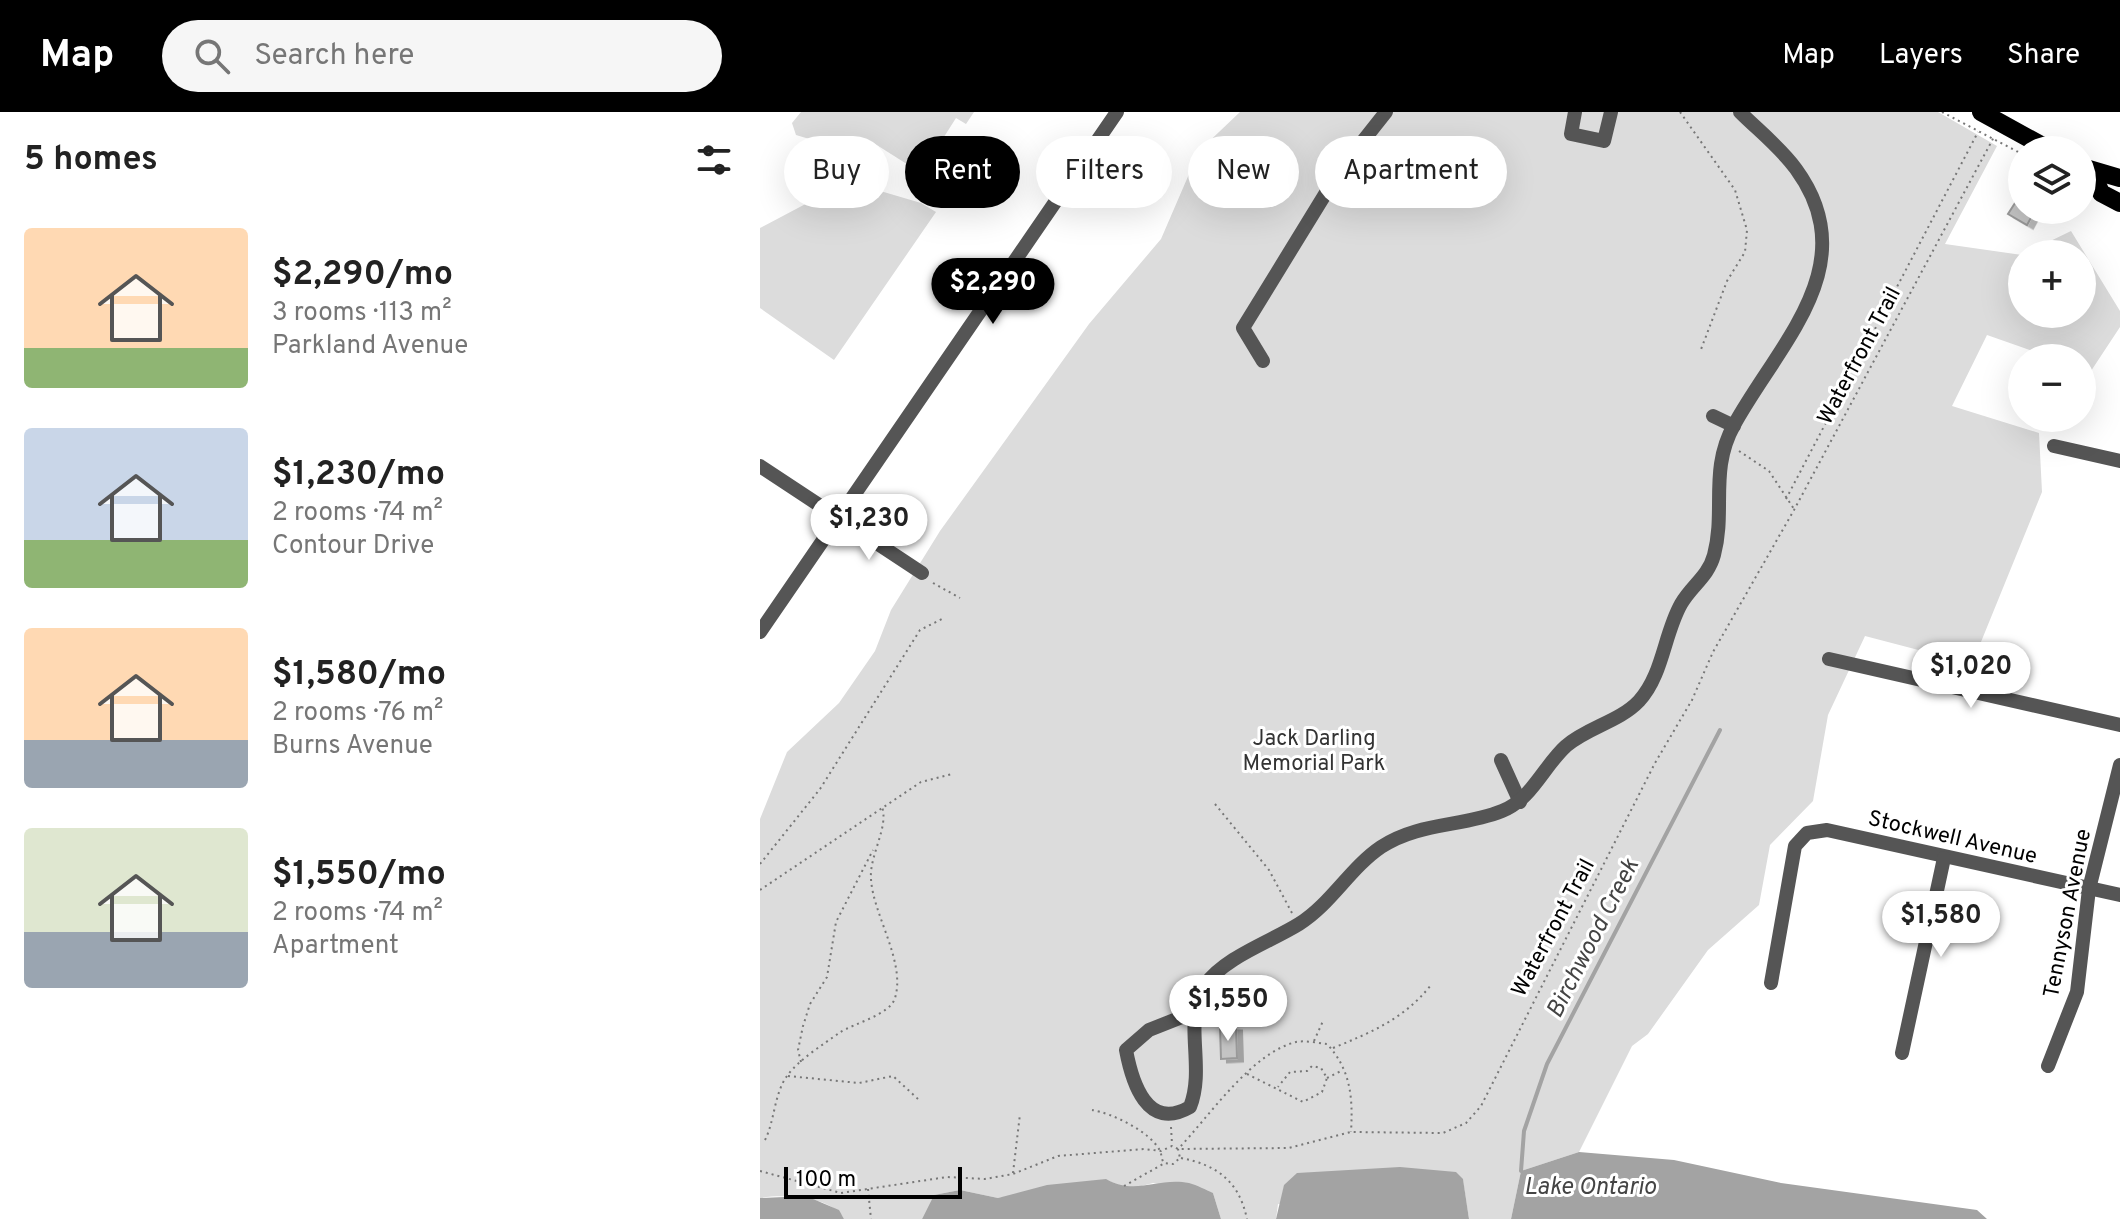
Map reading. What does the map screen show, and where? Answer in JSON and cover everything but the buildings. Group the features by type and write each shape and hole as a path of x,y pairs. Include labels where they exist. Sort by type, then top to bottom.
{"main road":[{"path":"1981,112 2025,136"},
{"path":"2096,171 2120,178"},
{"path":"2096,184 2101,193 2120,203"}],"street":[{"path":"760,632 1117,112"},
{"path":"1263,361 1243,328 1340,170 1386,112"},
{"path":"1575,112 1571,134 1604,141 1611,112"},
{"path":"1192,1013 1149,1030 1126,1050 1135,1087 1144,1104 1170,1114 1186,1110 1194,1095 1198,1037 1192,1013 1203,987 1221,970 1300,924 1379,848 1427,826 1483,823 1520,802 1568,745 1626,713 1650,685 1671,624 1684,599 1706,575 1715,553 1718,480 1725,445 1807,310 1817,285 1822,253 1819,213 1809,187 1794,165 1740,112"},
{"path":"1713,416 1734,426"},
{"path":"2054,446 2120,461"},
{"path":"760,466 922,573"},
{"path":"1829,659 2120,725"},
{"path":"1501,760 1520,802"},
{"name":"Tennyson Avenue","path":"2048,1066 2077,992 2089,889 2120,765"},
{"name":"Stockwell Avenue","path":"1771,983 1795,846 1807,833 1827,830 2120,895"},
{"path":"1902,1053 1944,858"}],"path":[{"path":"1680,112 1735,190 1747,230 1745,252 1727,281 1700,352"},
{"path":"1942,112 2008,146"},
{"path":"1786,499 1978,132"},
{"name":"Waterfront Trail","path":"1172,1146 1178,1149 1289,1148 1351,1132 1443,1133 1475,1116 1655,763 1692,700 1713,652 1794,510 1994,138"},
{"path":"1725,445 1756,460 1769,471 1794,510"},
{"path":"922,573 927,580 960,598"},
{"path":"760,864 848,749 920,630 942,619"},
{"path":"760,890 921,782 952,774"},
{"path":"1215,804 1269,870 1300,924"},
{"path":"801,1064 798,1050 803,1026 810,1004 827,977 836,922 874,848 885,815 882,807"},
{"path":"765,1140 787,1076 847,1028 891,1007 896,996 892,949 877,908 871,878 874,848"},
{"path":"1331,1048 1392,1022 1415,1005 1431,985"},
{"path":"1313,1043 1323,1021"},
{"path":"1180,1158 1178,1149 1246,1073 1295,1042 1327,1044 1331,1048 1344,1070 1353,1099 1351,1132"},
{"path":"1278,1087 1290,1072 1307,1071 1312,1066 1321,1068 1327,1078"},
{"path":"1246,1073 1265,1085 1278,1087 1296,1101 1310,1101 1322,1092 1327,1078 1344,1070"},
{"path":"787,1076 831,1083 859,1083 893,1076 918,1099"},
{"path":"1092,1110 1111,1113 1128,1122 1161,1151 1164,1163"},
{"path":"1013,1174 1020,1114"},
{"path":"760,1171 841,1193 947,1177 985,1179 1013,1174 1058,1156 1144,1149 1161,1151 1172,1146 1170,1114"},
{"path":"1124,1186 1164,1163 1173,1164 1180,1158"},
{"path":"1180,1158 1205,1163 1232,1181 1247,1219"},
{"path":"868,1189 871,1219"}],"green space":[{"path":"801,112 974,112 966,124 956,118 945,136 905,136 905,163 889,153 889,136 799,136 796,135 792,123"},
{"name":"Jack Darling Memorial Park","path":"1240,112 1938,112 1997,146 1945,244 2008,253 2008,328 2096,328 2096,272 2120,311 2120,327 2096,363 2096,344 2013,344 1987,335 1952,406 2008,423 2008,432 2039,433 2042,492 1972,664 1865,636 1828,715 1813,801 1770,845 1759,905 1708,950 1648,1034 1632,1046 1579,1152 1521,1171 1511,1219 1469,1219 1463,1180 1278,1204 1276,1219 1221,1219 1213,1193 1153,1183 1130,1189 1106,1180 998,1198 960,1190 934,1195 922,1219 844,1219 829,1205 806,1198 760,1198 760,819 787,752 839,703 875,651 891,610 940,531 1089,324 1161,239 1188,176 1188,208 1299,208 1299,136 1215,136"},
{"path":"889,194 905,198 905,208 929,208 936,212 834,360 760,308 760,228 798,208 889,208"},
{"name":"Jack Darling Memorial Park","path":"2071,231 2077,240 2053,240"}],"water":[{"name":"Lake Ontario","path":"1579,1152 1674,1160 1781,1183 1977,1210 1987,1219 1511,1219 1521,1171"},
{"name":"Lake Ontario","path":"1400,1167 1456,1172 1463,1179 1469,1219 1276,1219 1284,1185 1297,1173"},
{"path":"1106,1179 1127,1186 1167,1182 1192,1184 1213,1193 1221,1219 922,1219 934,1195 960,1190 998,1198 1047,1185"},
{"path":"806,1196 839,1210 844,1219 760,1219 760,1198"}],"waterway":[{"name":"Birchwood Creek","path":"1521,1171 1524,1131 1547,1064 1720,730"}]}
